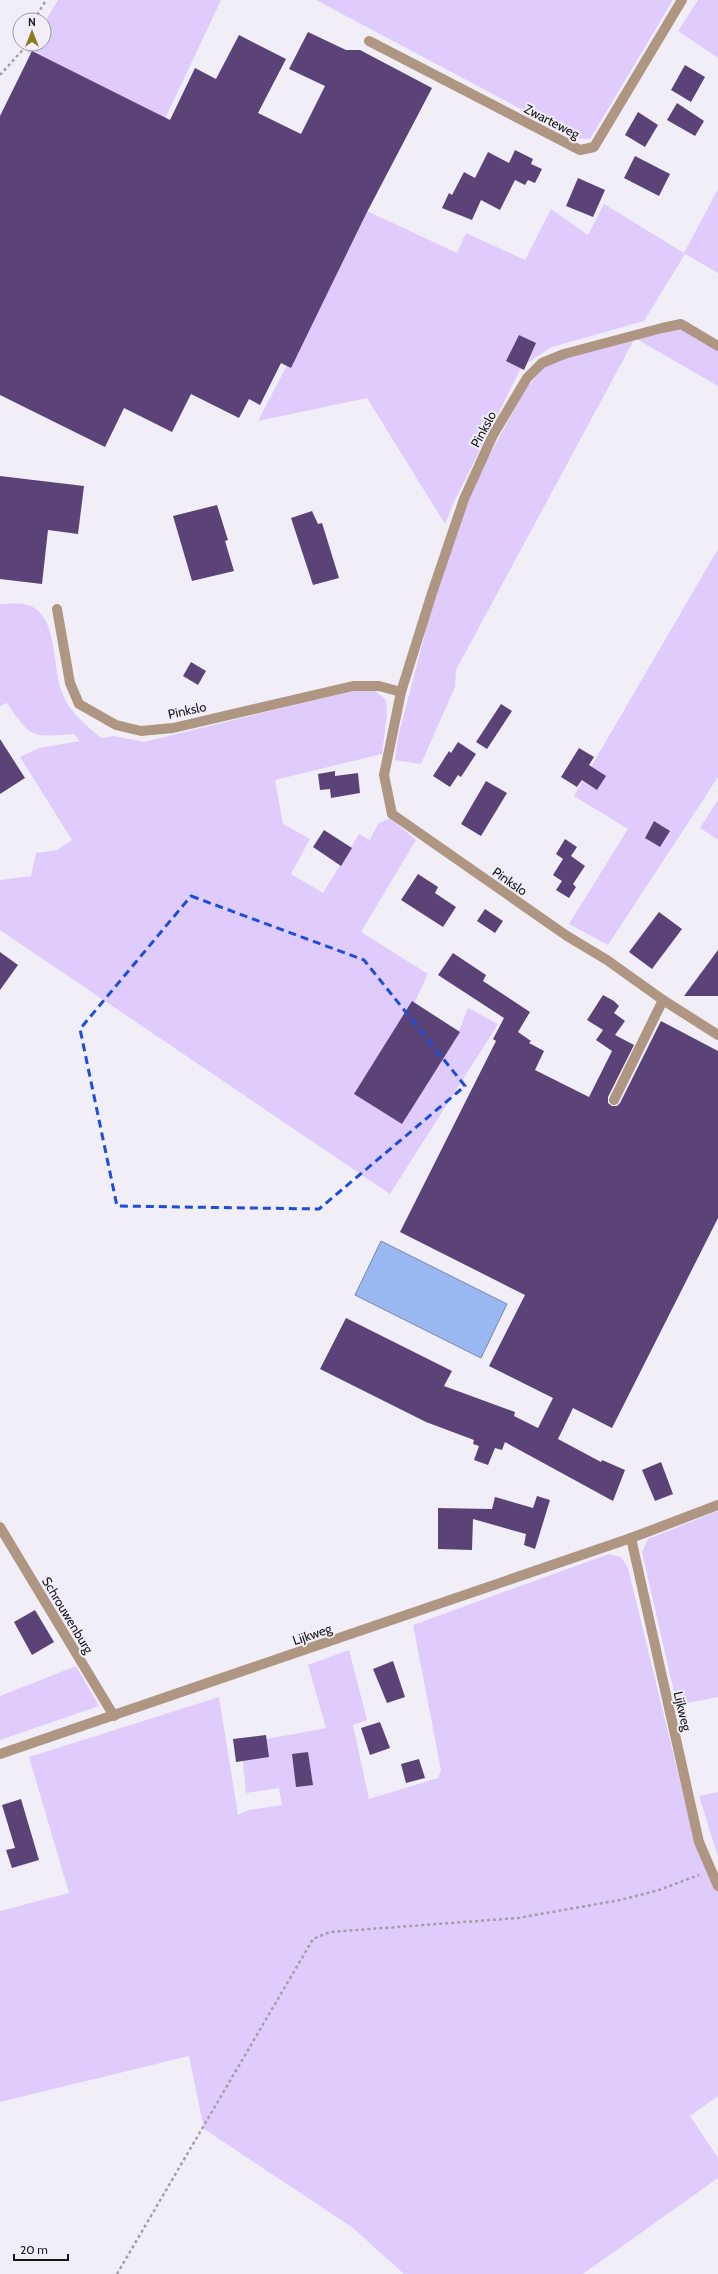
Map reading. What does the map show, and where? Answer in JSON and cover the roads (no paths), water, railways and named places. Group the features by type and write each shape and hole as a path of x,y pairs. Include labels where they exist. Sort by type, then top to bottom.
{"street":[{"name":"Zwarteweg","path":"369,41 580,150 594,147 682,0"},
{"name":"Pinkslo","path":"718,346 681,324 675,325 564,354 542,363 527,378 493,436 464,500 401,692 384,775 392,814 567,936 607,960 663,1000 718,1035"},
{"name":"Pinkslo","path":"57,608 70,683 79,704 116,725 141,731 173,728 353,686 379,686 401,692"},
{"path":"614,1100 663,1000"},
{"name":"Lijkweg","path":"0,1754 631,1538 718,1505"},
{"name":"Schrouwenburg","path":"0,1527 114,1716"},
{"name":"Lijkweg","path":"631,1538 699,1842 718,1886"}],"water":[{"path":"381,1241 507,1304 481,1358 355,1295"}]}
